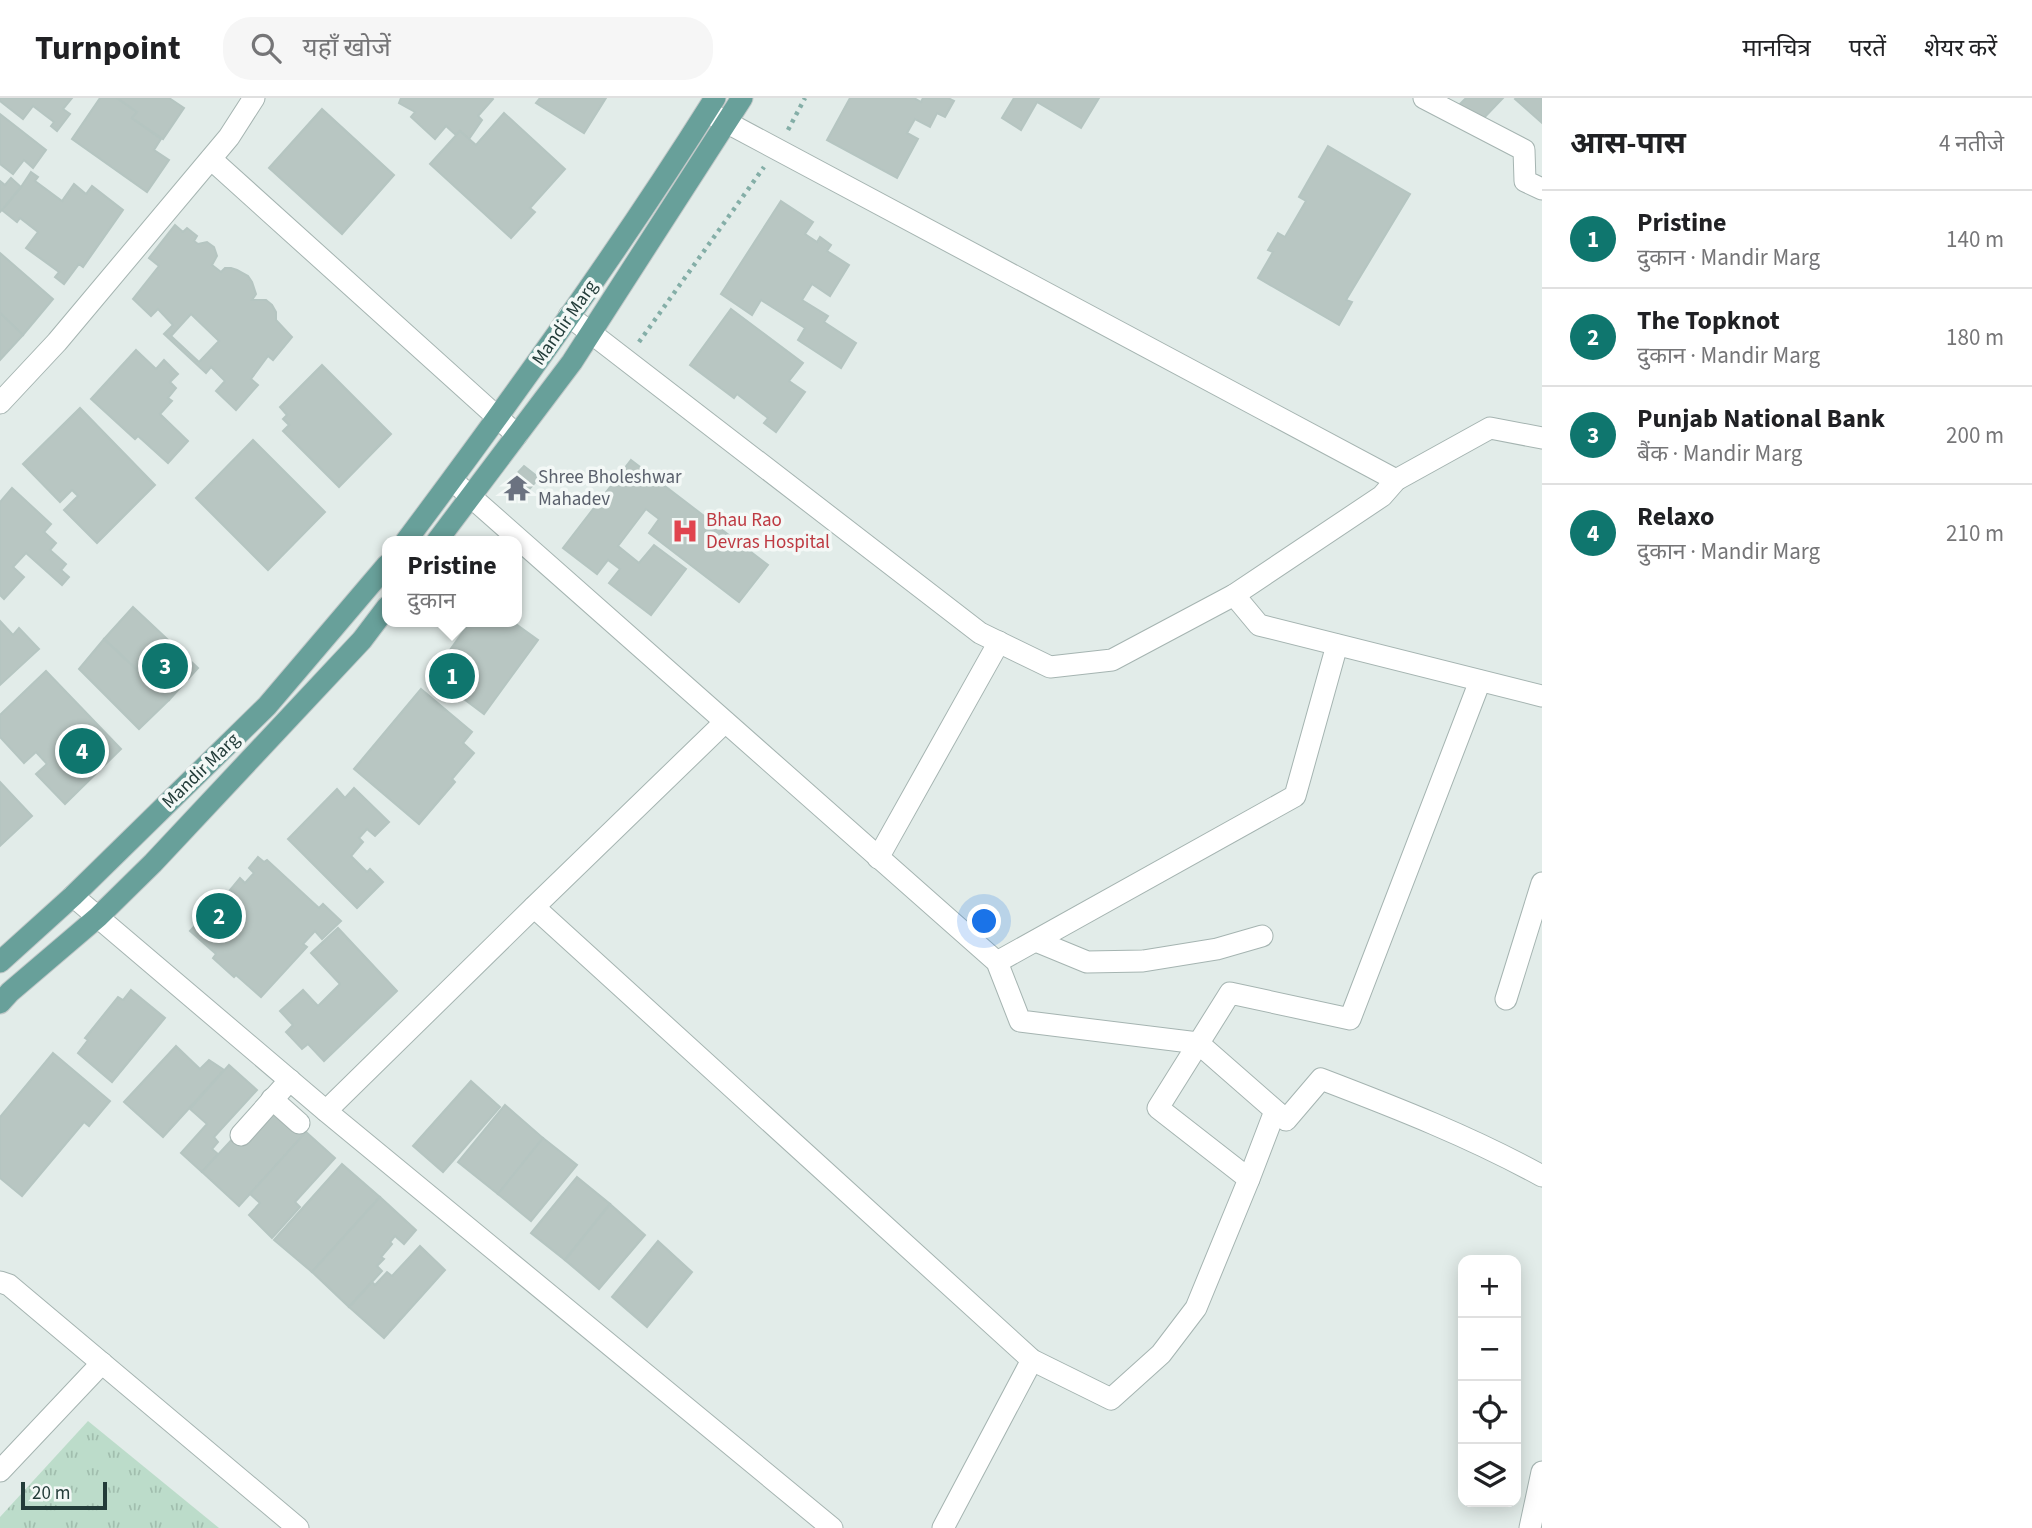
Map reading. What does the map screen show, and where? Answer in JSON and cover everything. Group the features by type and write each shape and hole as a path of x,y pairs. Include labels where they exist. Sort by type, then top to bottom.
{"main road":[{"path":"441,536 572,362 742,98"},
{"name":"Mandir Marg","path":"410,536 499,418 665,177 710,105"},
{"name":"Mandir Marg","path":"0,962 73,896 267,706 382,571"},
{"path":"0,1003 98,917 153,863 353,650 382,613"}],"street":[{"path":"0,403 57,342 211,159 254,98"},
{"path":"1424,98 1524,150 1525,181 1542,188"},
{"path":"710,105 727,122 1396,480"},
{"path":"211,159 517,435"},
{"path":"569,316 980,633 1051,667 1112,660 1234,595 1382,496 1396,480 1490,428 1542,438"},
{"path":"452,480 514,536"},
{"path":"522,543 997,962 1020,1021 1198,1043 1286,1121 1321,1079 1408,1112 1496,1150 1542,1176"},
{"path":"1234,595 1259,625 1542,696"},
{"path":"878,858 999,642"},
{"path":"997,962 1295,796 1337,645"},
{"path":"1249,1179 1158,1108 1230,993 1350,1019 1480,681"},
{"path":"272,1099 301,1126 324,1109 725,722"},
{"path":"1506,999 1542,883"},
{"path":"73,896 324,1109 832,1528"},
{"path":"534,906 1032,1360 1111,1399 1161,1354 1196,1308 1275,1111"},
{"path":"1036,941 1087,962 1101,962 1143,961 1217,949 1262,936"},
{"path":"241,1135 290,1080"},
{"path":"0,1264 4,1283 298,1528"},
{"path":"943,1528 1032,1360"},
{"path":"0,1471 102,1363"},
{"path":"1530,1528 1542,1472"}],"path":[{"path":"626,360 778,149 805,98"}],"green space":[{"path":"88,1421 219,1528 0,1528 0,1517"}],"building":[{"path":"0,98 72,98 63,109 70,114 57,131 51,126 54,122 33,106 23,119 0,101"},
{"path":"100,98 117,98 137,112 132,118 161,139 154,150 169,160 147,192 72,139"},
{"path":"117,98 169,98 184,108 163,139 132,118 137,112"},
{"path":"401,98 493,99 478,116 482,120 469,139 460,131 456,135 446,126 435,139 411,117 415,112 399,103"},
{"path":"540,98 606,98 584,133 536,103"},
{"path":"850,98 914,98 921,102 923,98 948,98 954,101 945,117 937,113 930,127 915,119 907,133 918,139 897,178 827,140"},
{"path":"1014,98 1099,98 1081,128 1037,102 1021,130 1002,118"},
{"path":"1466,98 1503,98 1478,124 1459,105"},
{"path":"1516,98 1542,98 1542,123 1515,99"},
{"path":"322,109 394,175 342,234 269,168"},
{"path":"504,113 565,169 530,208 535,212 511,238 430,164 460,131 476,145"},
{"path":"0,114 46,150 33,168 24,160 13,174 0,164"},
{"path":"1328,146 1410,194 1346,300 1352,302 1339,325 1258,278 1273,252 1268,250 1278,233 1285,237 1306,201 1299,197"},
{"path":"31,172 38,177 35,181 62,201 74,184 86,194 92,186 123,210 83,267 79,264 64,284 55,277 59,272 26,248 38,232 20,218 17,222 2,210"},
{"path":"11,178 21,187 0,212 0,181 5,185"},
{"path":"781,201 813,222 805,234 817,242 820,237 831,245 827,251 849,265 830,296 812,284 802,300 828,316 824,322 856,343 841,368 798,340 805,328 761,300 752,315 721,294"},
{"path":"175,225 183,232 187,228 197,236 194,241 198,244 207,242 214,247 217,256 212,265 221,272 225,268 231,268 248,276 256,294 252,300 266,300 272,305 276,320 292,337 273,360 268,356 251,379 258,385 236,410 216,391 225,381 211,367 206,373 164,334 173,325 158,309 151,316 133,299 159,266 149,258","holes":["191,314 219,341 199,362 171,336"]},
{"path":"0,253 53,299 23,335 0,313"},
{"path":"731,309 803,363 789,381 805,392 776,432 764,423 768,418 737,394 734,398 690,365"},
{"path":"0,313 23,335 0,360"},
{"path":"136,350 156,369 164,360 178,374 170,382 176,388 168,398 172,401 160,414 188,441 168,463 138,436 135,439 91,399"},
{"path":"322,365 391,434 339,487 283,431 289,425 283,419 287,415 280,407"},
{"path":"80,408 155,485 97,543 64,510 78,496 72,490 60,502 23,464"},
{"path":"253,440 325,512 268,570 196,498"},
{"path":"631,460 768,565 739,602 649,533 659,519 646,509 618,546 639,563 654,545 686,569 651,615 609,583 620,569 608,560 597,574 563,548"},
{"path":"524,466 539,478 525,494 510,481"},
{"path":"12,488 51,524 44,532 56,543 50,550 66,564 61,570 69,577 62,585 26,553 13,567 24,577 4,599 0,595 0,502"},
{"path":"133,607 198,668 169,700 104,639"},
{"path":"0,621 13,635 19,628 39,649 0,685"},
{"path":"466,627 520,627 538,640 484,714 432,675"},
{"path":"104,639 169,700 139,729 79,669"},
{"path":"46,671 121,749 65,804 36,774 47,764 36,752 24,763 0,737 0,715"},
{"path":"421,689 472,732 463,743 474,753 452,779 455,782 419,824 354,769"},
{"path":"0,782 32,816 0,846"},
{"path":"354,788 389,822 375,836 367,829 359,838 363,842 351,856 367,872 370,869 383,882 357,908 288,839 337,789 345,798"},
{"path":"258,857 264,862 267,860 319,908 323,904 341,921 322,939 315,931 303,944 307,947 261,997 213,958 216,954 190,931 201,919 207,924 216,914 211,909 222,897 227,901 234,893 230,890 240,878 245,883 254,873 249,868"},
{"path":"338,928 397,991 324,1061 308,1044 302,1049 286,1032 293,1025 280,1011 303,990 318,1006 340,984 311,953"},
{"path":"131,990 165,1018 112,1082 78,1053 88,1040 85,1038 118,997 123,1000"},
{"path":"176,1046 200,1069 209,1060 224,1070 163,1137 124,1102"},
{"path":"53,1053 110,1101 89,1126 84,1122 22,1196 0,1178 0,1117"},
{"path":"229,1065 257,1090 214,1137 218,1142 212,1149 218,1154 202,1172 181,1153 207,1124 190,1109"},
{"path":"471,1081 500,1107 443,1172 413,1146"},
{"path":"272,1103 306,1132 239,1206 202,1172 237,1134"},
{"path":"505,1105 543,1138 498,1194 458,1162"},
{"path":"306,1132 335,1158 295,1202 300,1207 272,1238 249,1215 260,1203 250,1194"},
{"path":"543,1138 577,1165 531,1221 498,1194"},
{"path":"342,1164 380,1197 312,1272 274,1240"},
{"path":"577,1177 610,1204 565,1260 531,1233"},
{"path":"380,1197 416,1230 404,1244 395,1236 381,1257 384,1259 377,1266 382,1271 349,1307 312,1272"},
{"path":"610,1204 645,1235 599,1289 565,1260"},
{"path":"658,1241 692,1272 647,1327 612,1297"},
{"path":"420,1246 445,1270 384,1338 349,1307 372,1282 375,1285 387,1272 392,1276"}],"place":[{"name":"Shree Bholeshwar Mahadev","path":"517,488"},
{"name":"Bhau Rao Devras Hospital","path":"685,531"},
{"name":"Punjab National Bank","path":"165,666"},
{"name":"Pristine","path":"452,676"},
{"name":"Relaxo","path":"82,751"},
{"name":"The Topknot","path":"219,916"}]}
